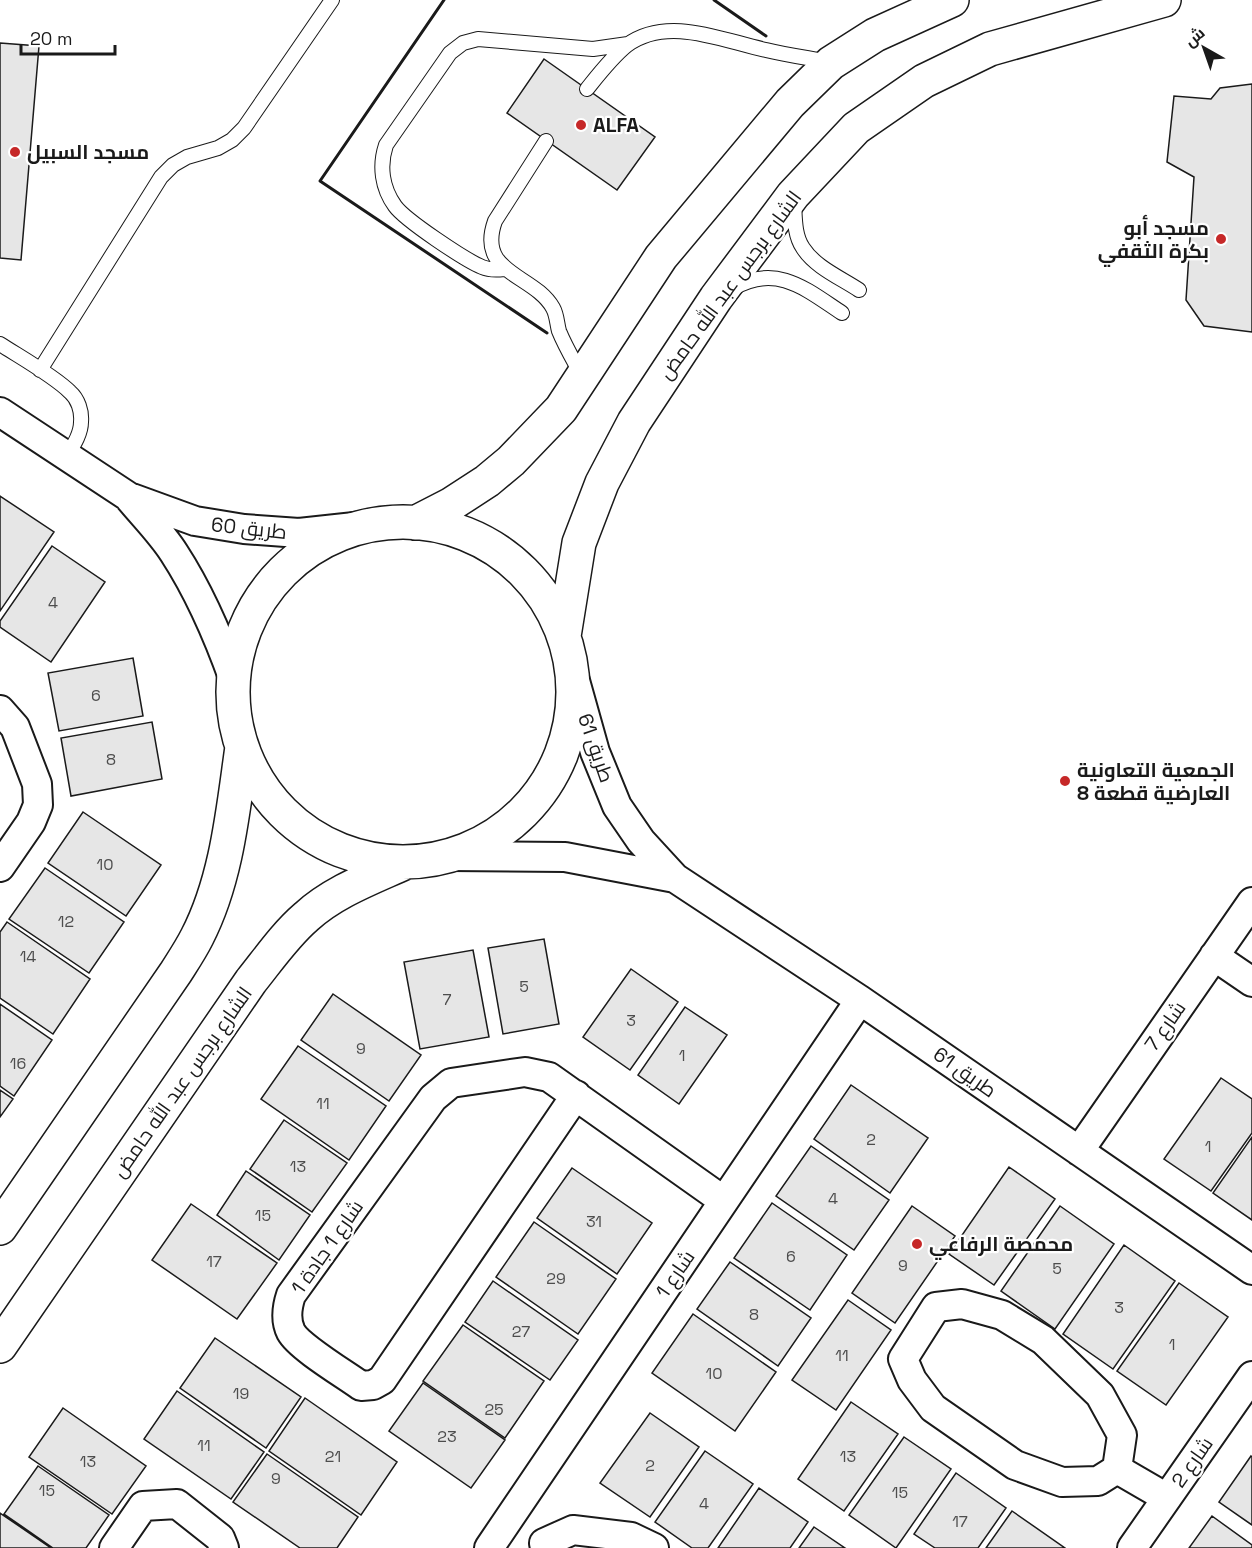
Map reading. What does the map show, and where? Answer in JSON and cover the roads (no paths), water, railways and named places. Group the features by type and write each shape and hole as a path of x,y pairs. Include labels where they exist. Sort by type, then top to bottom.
{"street":[{"path":"415,523 487,482 511,461 561,409 661,257 783,110 831,63 875,35 952,0"},
{"name":"الشارع برجس عبد الله حامض","path":"564,636 579,543 602,483 634,422 716,298 793,195 856,128 924,81 990,49 1164,0"},
{"name":"طريق 60","path":"0,412 129,497 195,521 243,529 299,533 373,525"},
{"name":"طريق 60","path":"129,497 173,551 198,592 218,635 234,680"},
{"path":"415,523 441,526 474,537 504,555 529,577 549,605 564,636 572,670 573,704 567,738 554,770 535,799 511,824 482,843 450,856 416,862 382,861 348,854 317,840 289,820 266,794 248,765 237,732 232,698 235,663 244,630 260,600 282,572 309,551 339,534 373,525 415,523"},
{"name":"طريق 61","path":"572,670 595,752 617,806 641,841 675,878 860,1000 1252,1270"},
{"path":"0,710 15,727 38,784 38,805 31,822 0,867"},
{"path":"0,1228 176,972 198,936 214,895 224,856 242,747"},
{"name":"طريق 61","path":"450,856 565,857 675,878"},
{"name":"الشارع برجس عبد الله حامض","path":"0,1346 251,981 306,917 332,898 406,862"},
{"name":"شارع 7","path":"1079,1150 1252,902"},
{"path":"1214,956 1252,982"},
{"name":"شارع 1","path":"489,1548 860,1000"},
{"name":"شارع 1 جادة 1","path":"576,1095 382,1380 373,1385 361,1386 296,1339 287,1315 291,1295 433,1098 451,1083 525,1072 549,1077 576,1095 724,1202"},
{"path":"962,1304 1002,1315 1043,1340 1100,1395 1122,1435 1117,1469 1098,1481 1062,1482 1015,1465 933,1408 912,1380 903,1359 936,1307 962,1304"},
{"name":"شارع 2","path":"1132,1548 1252,1376"},
{"path":"1117,1469 1167,1498"},
{"path":"114,1548 143,1506 177,1504 220,1539 224,1548"},
{"path":"510,1519 544,1545 573,1530 631,1537 654,1548"}],"lane":[{"path":"40,370 161,177 173,165 187,157 218,148 232,140 244,128 332,0"},
{"path":"504,269 492,270 469,260 409,220 396,208 388,194 383,177 382,159 386,145 450,53 463,43 478,39 593,49 628,44 659,31 693,33 831,63"},
{"path":"587,89 628,44"},
{"path":"546,141 495,221 490,235 492,250 504,269 537,292 553,308 560,332 582,376"},
{"path":"793,195 795,228 802,247 817,262 859,290"},
{"path":"716,298 740,284 762,278 782,278 799,285 842,313"},
{"path":"0,344 70,392 80,409 81,423 78,436 67,456"}],"place":[{"name":"ALFA","path":"581,125"},
{"name":"مسجد السبيل","path":"15,152"},
{"name":"مسجد أبو بكرة الثقفي","path":"1221,239"},
{"name":"الجمعية التعاونية العارضية قطعة 8","path":"1065,781"},
{"name":"محمصة الرفاعي","path":"917,1244"}]}
